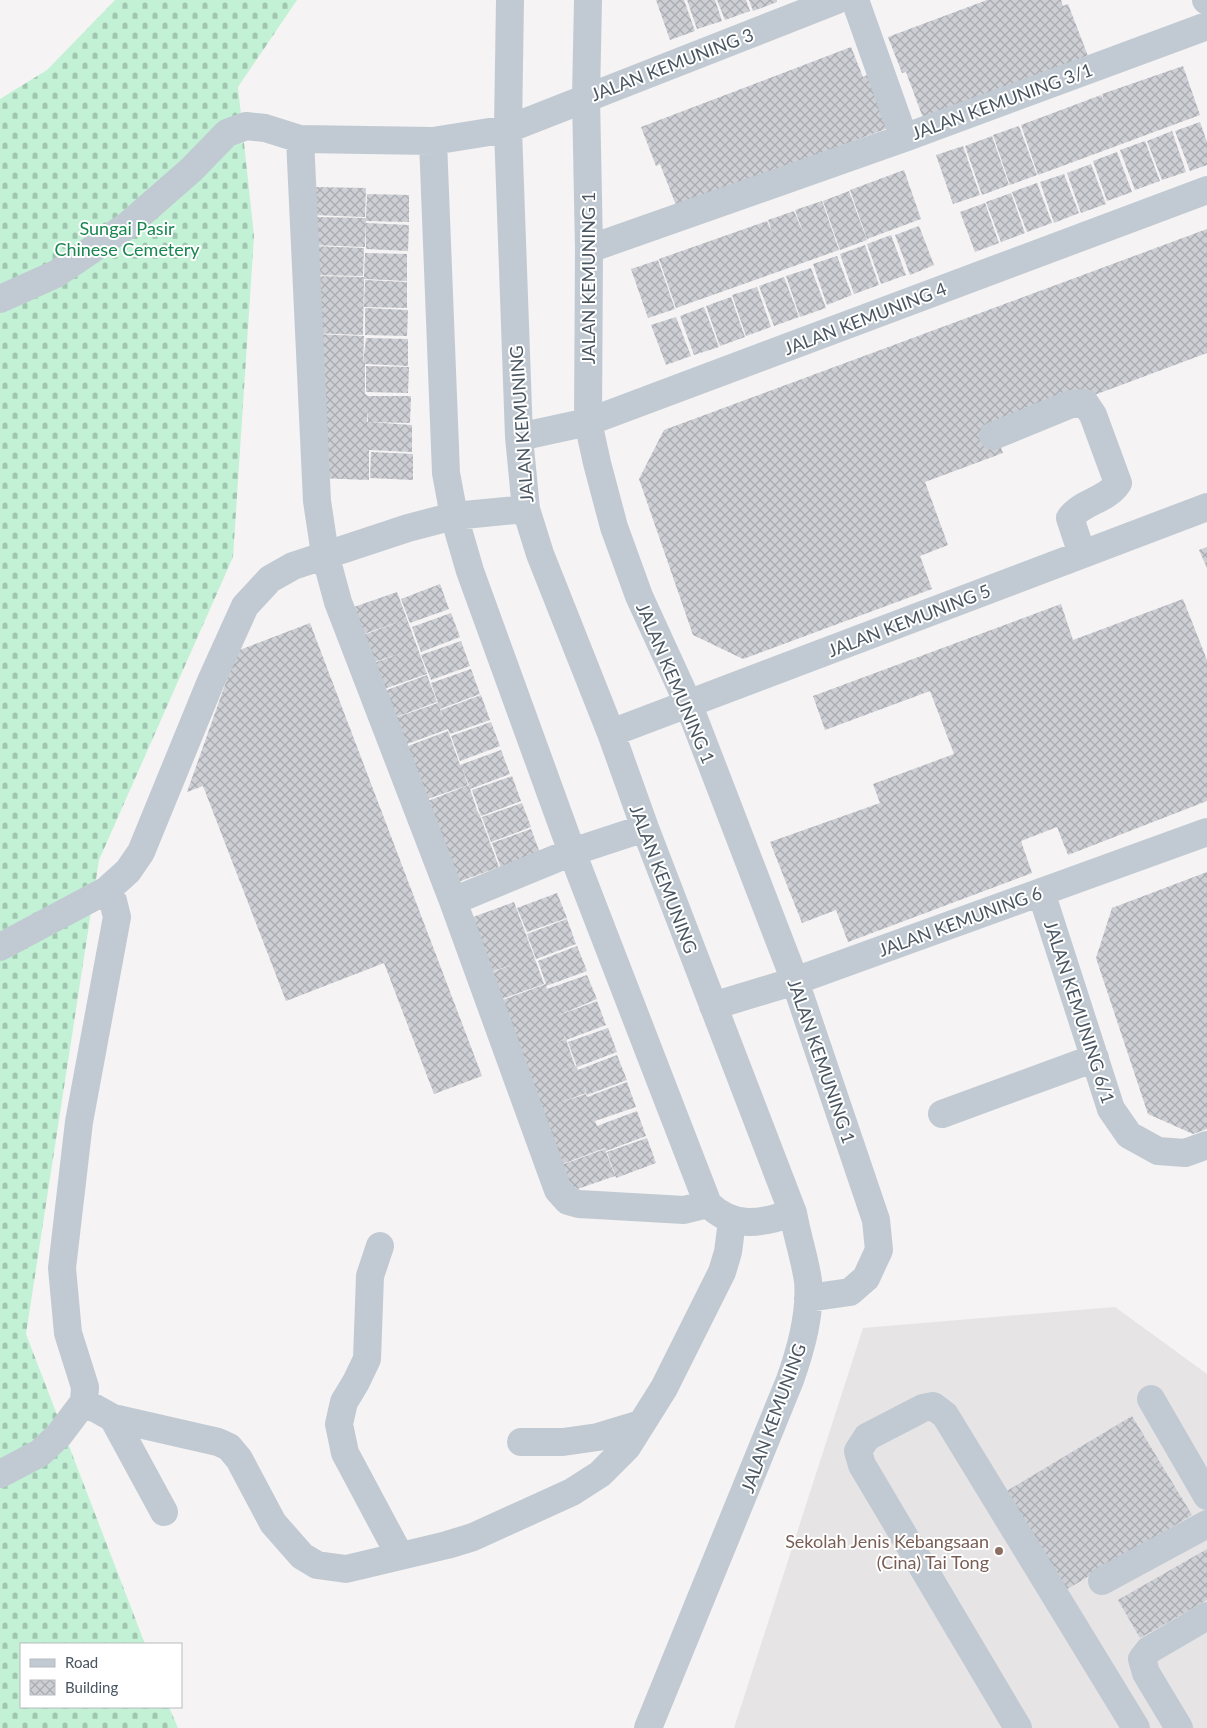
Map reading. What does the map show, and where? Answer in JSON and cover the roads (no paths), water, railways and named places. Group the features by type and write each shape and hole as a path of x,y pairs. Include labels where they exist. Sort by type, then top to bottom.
{"street":[{"name":"JALAN KEMUNING","path":"510,0 508,129 519,437 526,509 540,554 611,733 645,828 792,1214 808,1280 808,1298 800,1351 780,1410 648,1728"},
{"name":"JALAN KEMUNING 1","path":"588,0 586,97 589,249 588,422 614,527 636,587 688,703 796,981 876,1220 880,1250 866,1278 850,1292 808,1298"},
{"name":"JALAN KEMUNING 3","path":"0,299 56,274 128,225 191,170 227,133 246,126 265,128 300,139 433,141 508,129 837,0"},
{"name":"JALAN KEMUNING 3/1","path":"855,0 904,138 1207,26"},
{"path":"589,249 904,138"},
{"path":"300,139 317,501 325,554 338,602 453,902 558,1190 568,1201 579,1204 684,1210 708,1204"},
{"path":"433,141 446,473 454,516 470,571 572,852 708,1204 719,1215 732,1221 770,1221 792,1214"},
{"name":"JALAN KEMUNING 4","path":"519,437 588,422 1207,190"},
{"path":"993,436 1072,404 1085,403 1093,415 1118,484 1112,493 1076,510 1070,518 1082,554"},
{"name":"JALAN KEMUNING 5","path":"611,733 1207,507"},
{"path":"0,947 106,890 128,872 142,852 211,681 245,606 270,579 294,566 325,554 454,516 526,509"},
{"path":"453,902 572,852 645,828"},
{"name":"JALAN KEMUNING 6","path":"712,1006 796,981 1207,832"},
{"path":"0,1474 40,1453 59,1435 84,1402 85,1387 68,1333 62,1268 79,1122 117,918 113,901 106,890"},
{"name":"JALAN KEMUNING 6/1","path":"1041,892 1111,1109 1129,1135 1158,1151 1185,1153 1207,1145"},
{"path":"942,1114 1095,1058"},
{"path":"84,1402 112,1418 218,1442 229,1447 239,1459 273,1524 302,1556 317,1565 346,1569 473,1537 572,1492 600,1474 627,1447 664,1388 722,1272 728,1252 732,1221"},
{"path":"380,1246 370,1276 367,1359 344,1402 339,1424 345,1453 400,1556"},
{"path":"1151,1400 1207,1496"},
{"path":"1018,1728 862,1465 858,1451 867,1437 923,1408 933,1406 945,1415 1136,1728"},
{"path":"112,1418 164,1512"},
{"path":"521,1442 572,1441 598,1437 641,1424"},
{"path":"1102,1581 1207,1524"},
{"path":"1179,1728 1146,1673 1142,1659 1149,1650 1207,1616"}],"place":[{"name":"Sekolah Jenis Kebangsaan (Cina) Tai Tong","path":"999,1551"}],"park label":[{"name":"Sungai Pasir Chinese Cemetery","path":"127,238"}]}
